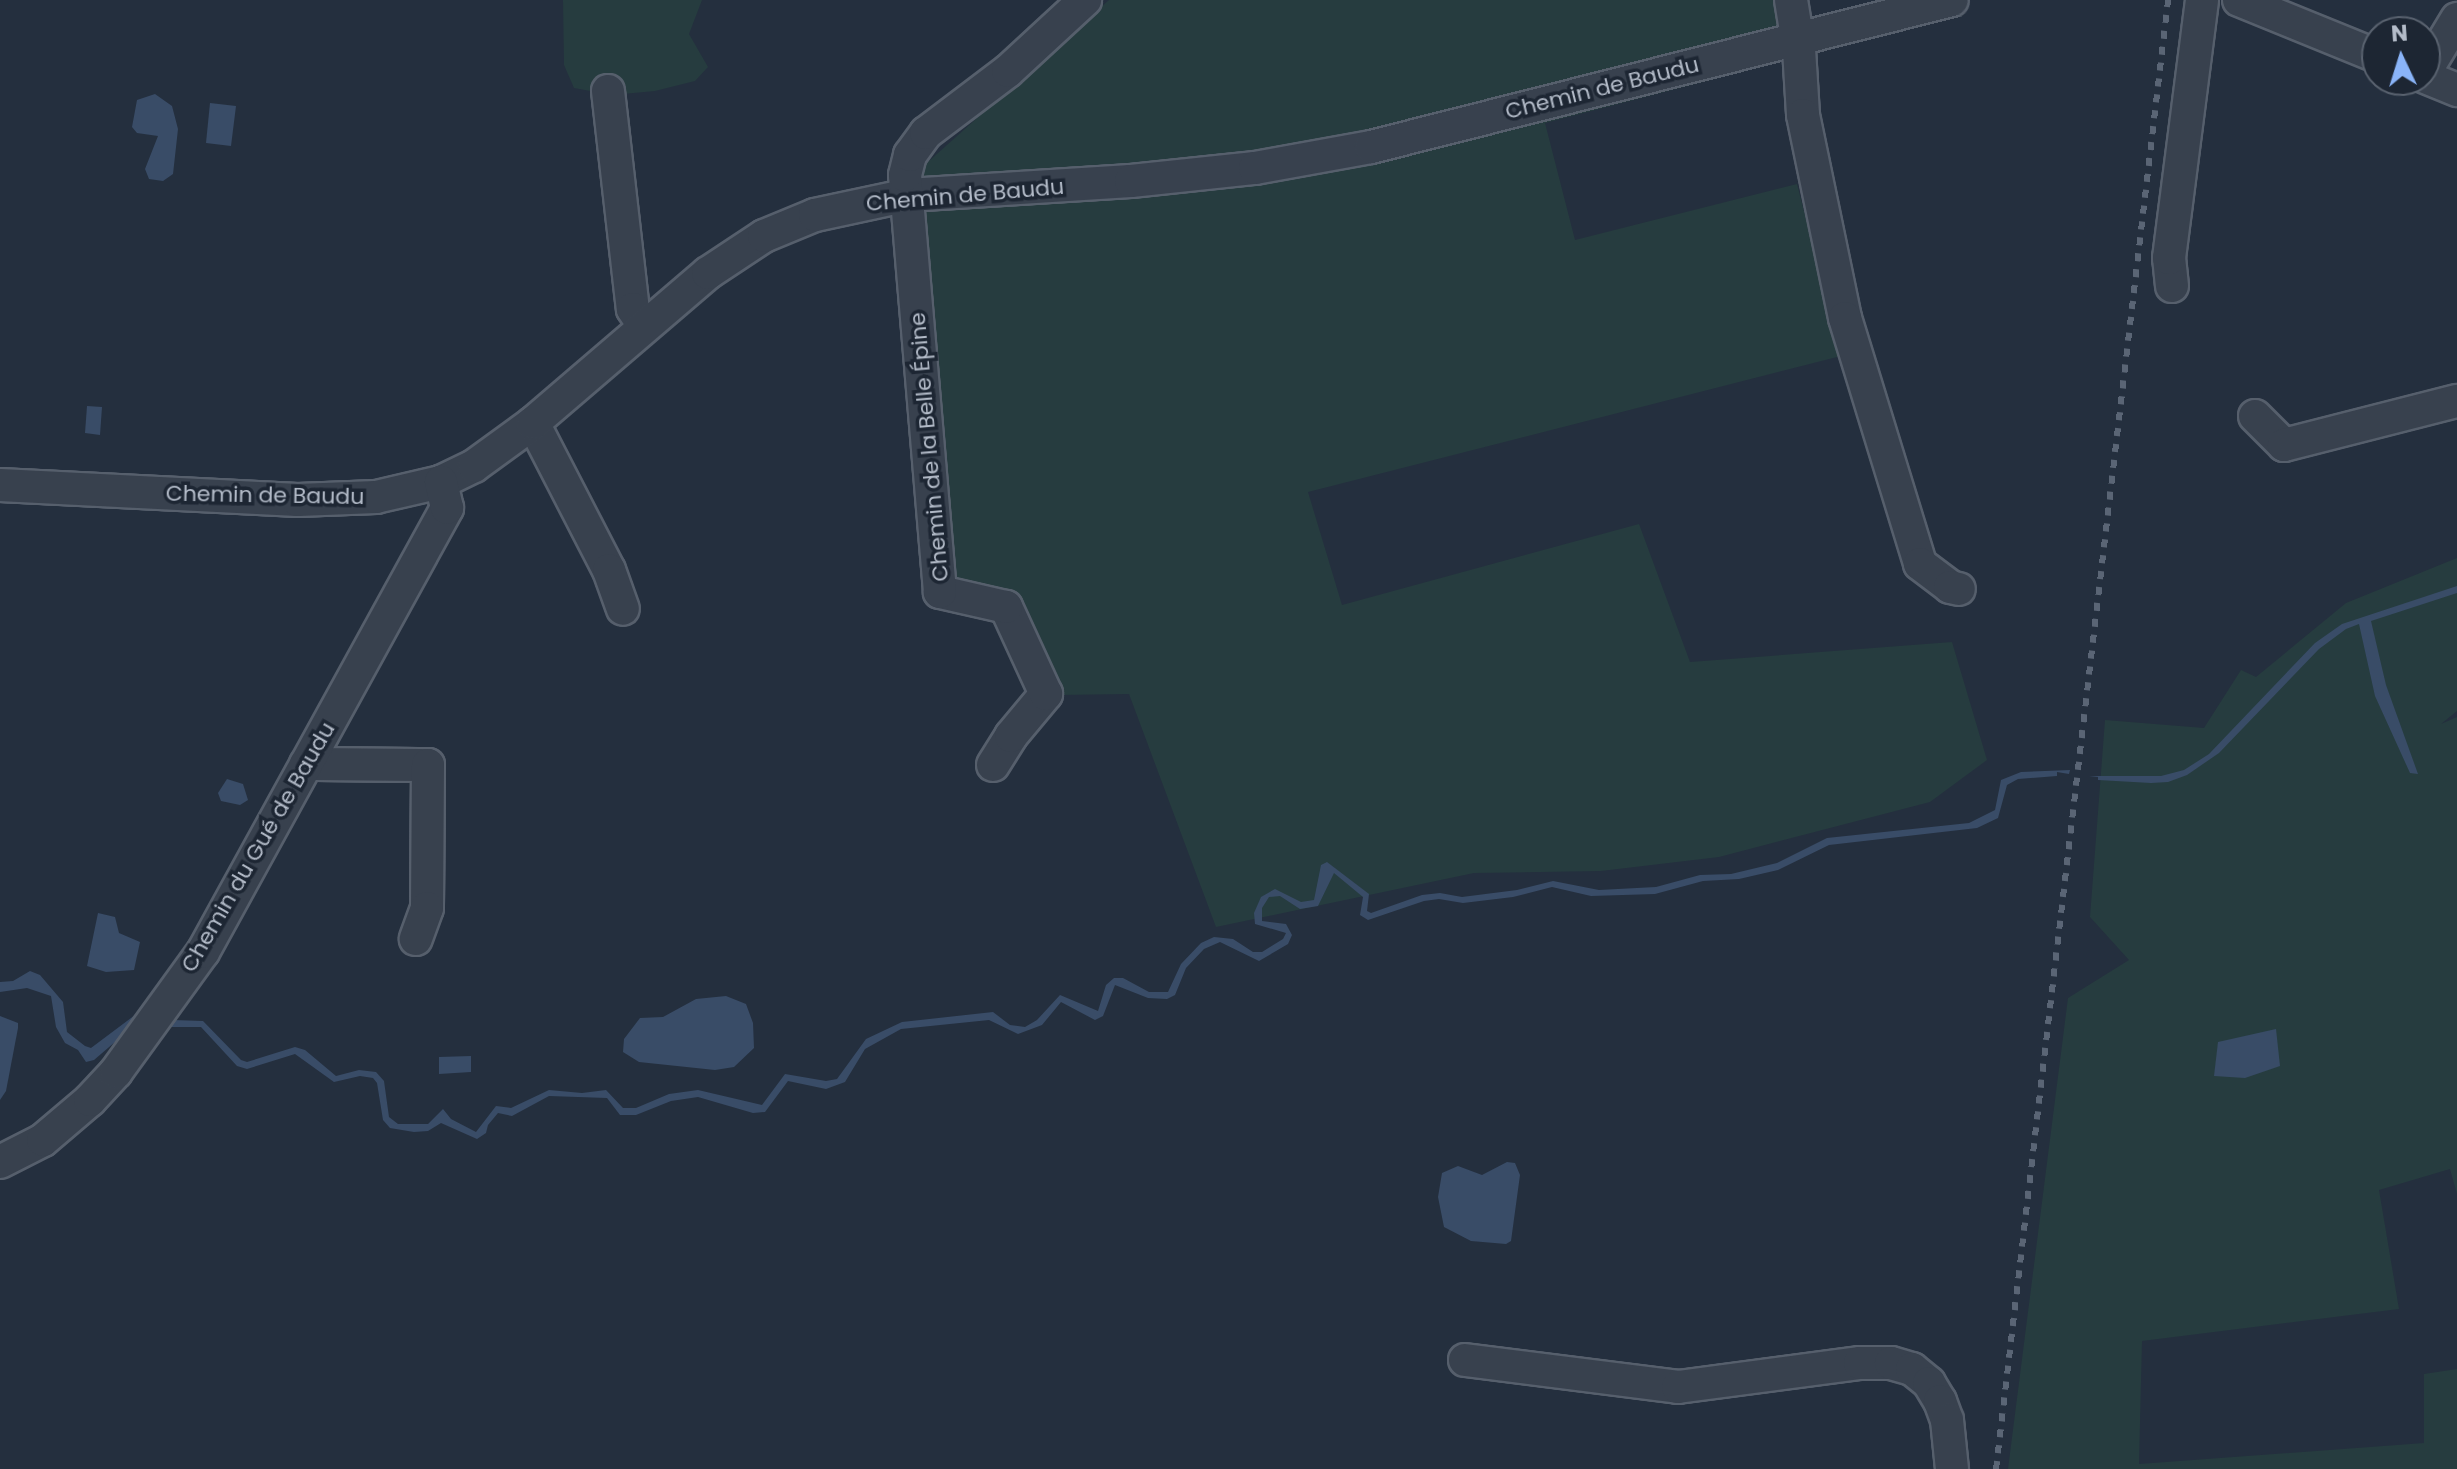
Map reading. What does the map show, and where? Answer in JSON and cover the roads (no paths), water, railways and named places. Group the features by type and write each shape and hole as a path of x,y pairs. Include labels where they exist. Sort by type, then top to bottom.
{"street":[{"path":"908,195 905,175 910,155 926,133 1008,71 1085,0"},
{"path":"1791,0 1798,38 1803,115 1845,318 1920,564 1950,587 1959,589"},
{"name":"Chemin de Baudu","path":"0,485 298,500 376,497 441,482 474,466 533,423 708,273 764,236 815,215 908,195 1131,181 1255,168 1371,147 1952,0"},
{"path":"2172,286 2169,258 2202,0"},
{"path":"2239,0 2361,50"},
{"path":"2441,46 2457,19"},
{"path":"608,91 633,309 644,326"},
{"name":"Chemin de la Belle Épine","path":"908,195 940,592 1006,607 1046,694 1011,736 993,765"},
{"path":"2255,416 2284,445 2457,401"},
{"path":"533,423 609,570 623,609"},
{"name":"Chemin du Gué de Baudu","path":"0,1162 43,1140 90,1100 116,1072 203,952 447,508 441,482"},
{"path":"306,764 428,765 427,908 416,939"},
{"path":"1465,1360 1678,1387 1860,1363 1891,1363 1912,1369 1929,1383 1940,1401 1947,1420 1952,1469"}],"water":[{"path":"155,94 172,106 178,129 173,174 163,181 149,179 145,169 158,136 137,133 132,127 137,100"},
{"path":"210,103 236,106 231,146 206,143"},
{"path":"87,406 102,407 100,435 85,433"},
{"path":"2457,586 2457,593 2371,621 2386,685 2418,774 2410,773 2375,696 2359,624 2346,629 2319,649 2219,753 2187,775 2168,782 2151,783 2098,780 2098,777 2089,776 2161,776 2184,770 2209,754 2315,643 2342,624"},
{"path":"2070,770 2069,774 2057,772 2057,776 2018,779 2007,785 1998,818 1977,828 1829,845 1778,870 1739,879 1703,881 1655,894 1591,896 1552,887 1513,897 1463,903 1439,899 1424,901 1368,920 1360,915 1363,897 1334,873 1318,906 1300,909 1280,896 1269,897 1262,908 1262,921 1286,924 1292,935 1288,944 1259,961 1220,942 1204,949 1186,968 1175,995 1167,999 1148,998 1115,985 1103,1016 1095,1020 1061,1002 1042,1025 1018,1034 989,1020 901,1029 865,1049 845,1082 826,1089 788,1081 765,1112 753,1113 698,1097 671,1101 636,1115 620,1115 607,1098 549,1096 512,1116 498,1113 488,1125 486,1133 477,1139 441,1123 428,1131 414,1132 390,1128 383,1120 377,1083 373,1078 360,1076 334,1082 295,1054 247,1069 237,1066 201,1027 170,1027 173,1020 203,1021 241,1060 247,1062 295,1047 305,1050 336,1076 359,1070 376,1072 384,1081 389,1117 398,1124 428,1124 443,1109 451,1119 476,1132 496,1106 511,1108 549,1090 582,1093 606,1090 623,1108 636,1108 669,1094 698,1090 762,1105 785,1074 826,1081 837,1079 866,1039 902,1022 993,1012 1010,1025 1025,1027 1037,1020 1060,995 1098,1011 1106,985 1114,978 1123,978 1149,992 1168,992 1181,964 1201,943 1214,937 1233,939 1253,952 1262,952 1283,939 1286,933 1255,924 1254,913 1261,897 1275,889 1301,902 1314,900 1321,865 1327,862 1369,894 1367,911 1371,913 1422,895 1440,893 1462,897 1517,890 1553,881 1599,890 1656,887 1700,875 1731,874 1777,863 1827,838 1969,823 1995,810 2001,780 2021,772"},
{"path":"227,779 243,784 248,800 240,805 221,801 218,793"},
{"path":"98,913 115,917 119,933 140,942 134,970 106,972 87,966"},
{"path":"30,971 40,975 63,1002 67,1032 85,1046 91,1048 143,1009 144,1017 94,1060 86,1062 78,1050 65,1043 56,1027 51,996 27,988 0,992 0,982 13,981"},
{"path":"726,996 746,1004 753,1023 754,1048 734,1067 715,1070 639,1062 623,1052 624,1039 640,1018 663,1017 696,999"},
{"path":"0,1016 18,1023 18,1028 6,1091 0,1100"},
{"path":"2276,1029 2280,1066 2245,1078 2214,1076 2218,1042"},
{"path":"471,1056 471,1072 439,1074 439,1057"},
{"path":"1507,1162 1515,1163 1520,1175 1511,1241 1506,1244 1471,1241 1444,1227 1438,1197 1442,1173 1458,1166 1482,1175"}],"railway":[{"path":"1996,1469 2168,0"}]}
